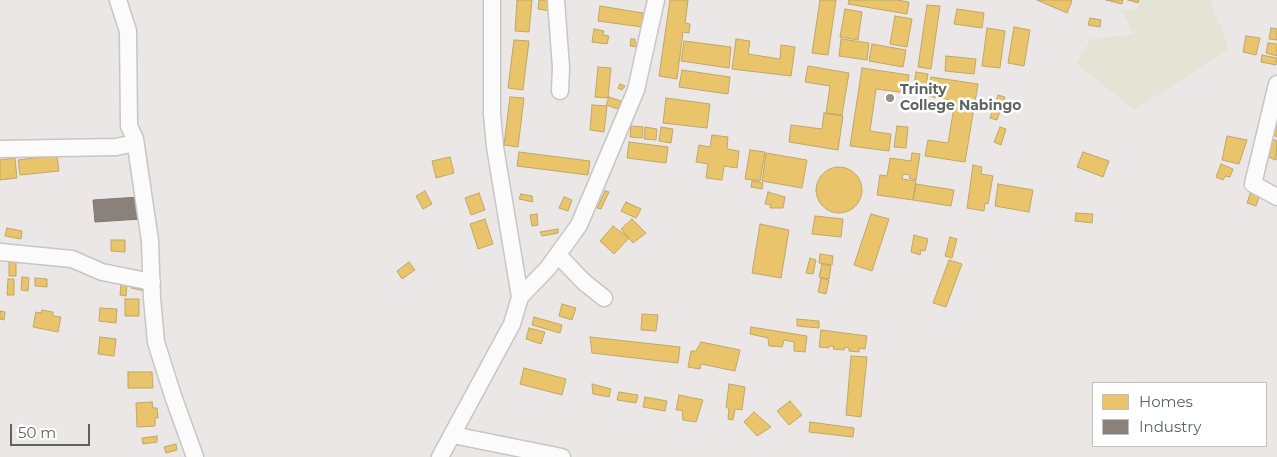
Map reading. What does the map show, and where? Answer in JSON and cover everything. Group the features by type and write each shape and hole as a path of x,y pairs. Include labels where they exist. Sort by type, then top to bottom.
{"street":[{"path":"118,0 128,26 129,126 135,139 150,241 154,323 160,360 196,457"},
{"path":"440,457 512,324 520,297 495,147 492,114 492,0"},
{"path":"556,0 561,68 560,91"},
{"path":"520,297 548,268 579,225 636,90 656,0"},
{"path":"1277,84 1253,184 1277,197"},
{"path":"0,149 116,147 130,144 135,139"},
{"path":"0,252 72,259 102,272 152,282"},
{"path":"558,255 584,282 604,298"},
{"path":"453,435 562,457"}],"green space":[{"path":"1140,0 1211,0 1229,49 1134,110 1076,63 1091,39 1134,34 1122,10 1138,10"}],"building: Homes":[{"path":"517,0 532,0 529,32 515,31"},
{"path":"539,0 552,0 550,11 538,9"},
{"path":"670,0 688,0 685,23 690,24 689,33 683,32 677,79 659,76"},
{"path":"820,0 836,0 828,55 812,53"},
{"path":"849,0 897,0 909,2 907,14 848,4"},
{"path":"1037,0 1071,0 1072,1 1067,13"},
{"path":"1106,0 1123,0 1122,4"},
{"path":"1128,0 1139,0 1138,3"},
{"path":"927,5 940,6 931,69 918,67"},
{"path":"600,6 643,13 642,27 598,21"},
{"path":"845,9 862,12 858,40 840,37"},
{"path":"957,9 984,13 982,28 954,24"},
{"path":"895,16 912,19 907,47 890,44"},
{"path":"1090,18 1101,20 1100,27 1088,25"},
{"path":"1014,27 1030,30 1024,66 1008,63"},
{"path":"987,28 1005,31 1000,68 982,66"},
{"path":"1271,28 1277,29 1277,40 1269,39"},
{"path":"594,29 604,31 603,35 609,36 607,44 592,42"},
{"path":"1246,36 1260,38 1256,55 1243,52"},
{"path":"631,39 635,39 635,43 641,44 640,47 630,46"},
{"path":"736,39 750,41 748,54 780,59 781,45 795,47 791,76 732,69"},
{"path":"841,39 869,43 867,60 839,56"},
{"path":"514,40 529,41 523,90 508,88"},
{"path":"684,41 731,47 729,68 681,61"},
{"path":"1268,43 1277,44 1277,56 1266,53"},
{"path":"872,44 906,50 903,67 869,61"},
{"path":"1262,55 1277,58 1276,65 1261,62"},
{"path":"946,56 976,59 974,74 945,71"},
{"path":"808,66 849,73 842,115 826,113 830,86 805,82"},
{"path":"598,67 611,68 608,98 595,97"},
{"path":"862,68 909,75 906,93 876,89 870,131 891,134 889,151 850,146"},
{"path":"682,70 730,77 728,94 679,87"},
{"path":"916,72 928,74 925,92 913,90"},
{"path":"931,77 978,84 965,162 925,156 928,140 948,143 955,101 928,96"},
{"path":"620,84 625,86 622,90 618,88"},
{"path":"998,95 1005,97 997,120 990,118"},
{"path":"510,97 524,98 518,147 504,145"},
{"path":"609,97 621,101 618,109 606,105"},
{"path":"666,98 710,104 707,128 663,123"},
{"path":"592,105 607,106 604,132 590,130"},
{"path":"824,113 843,116 838,150 789,142 791,125 822,129"},
{"path":"1273,123 1277,125 1277,137 1269,133"},
{"path":"631,126 643,127 642,138 630,137"},
{"path":"897,126 908,127 906,148 894,147"},
{"path":"645,127 657,129 656,140 644,139"},
{"path":"661,127 673,129 671,143 659,141"},
{"path":"1000,127 1006,129 1001,145 994,142"},
{"path":"712,135 728,137 727,149 739,151 737,168 724,166 722,180 706,178 708,164 696,162 699,145 710,147"},
{"path":"1227,136 1247,140 1239,164 1222,160"},
{"path":"1270,138 1277,141 1276,160 1263,155"},
{"path":"629,142 668,147 666,163 627,158"},
{"path":"750,150 765,152 760,181 745,179"},
{"path":"519,152 590,161 588,175 517,166"},
{"path":"1083,152 1109,161 1103,177 1077,167"},
{"path":"766,153 807,160 802,188 762,181"},
{"path":"912,153 920,154 916,180 909,178 910,175 903,174 902,179 916,181 913,200 877,195 880,175 887,176 890,158 911,161"},
{"path":"57,155 59,171 20,175 18,160"},
{"path":"450,157 454,173 436,178 432,161"},
{"path":"15,158 17,178 0,180 0,160"},
{"path":"1221,164 1233,169 1230,177 1225,176 1223,180 1216,177"},
{"path":"973,165 982,167 981,174 993,176 988,204 985,203 984,211 967,208"},
{"path":"839,167 852,171 858,177 862,190 858,203 852,209 839,213 826,209 820,203 816,190 820,177 826,171"},
{"path":"752,181 763,183 762,189 751,187"},
{"path":"916,184 954,190 951,206 913,200"},
{"path":"998,184 1033,190 1029,212 995,206"},
{"path":"1252,188 1261,191 1256,206 1247,203"},
{"path":"425,191 432,204 423,209 416,196"},
{"path":"605,191 609,192 601,209 597,208"},
{"path":"768,192 785,197 783,208 770,208 771,205 765,204"},
{"path":"479,193 485,210 471,215 465,198"},
{"path":"521,194 532,196 533,202 519,199"},
{"path":"564,197 572,200 568,211 559,208"},
{"path":"626,202 641,209 636,218 621,211"},
{"path":"1076,213 1093,214 1092,223 1075,221"},
{"path":"537,214 538,225 532,226 530,215"},
{"path":"871,214 889,219 872,271 854,265"},
{"path":"815,216 843,219 841,237 812,234"},
{"path":"485,219 493,244 478,249 470,224"},
{"path":"632,219 646,233 633,243 621,229"},
{"path":"760,224 789,230 781,278 752,273"},
{"path":"613,226 629,238 614,254 600,241"},
{"path":"7,228 22,231 21,239 5,236"},
{"path":"558,229 558,233 542,236 540,232"},
{"path":"914,235 928,239 925,251 921,250 920,255 911,252"},
{"path":"950,237 957,239 952,258 945,256"},
{"path":"111,240 125,240 125,252 111,251"},
{"path":"820,254 833,256 832,265 819,263"},
{"path":"810,258 816,260 813,274 806,273"},
{"path":"949,260 962,264 946,307 933,303"},
{"path":"9,262 16,262 16,276 9,276"},
{"path":"409,262 415,270 402,279 397,271"},
{"path":"822,264 831,266 829,279 819,277"},
{"path":"22,277 29,278 28,291 21,290"},
{"path":"35,278 47,279 47,287 35,286"},
{"path":"821,278 829,280 826,294 818,292"},
{"path":"8,279 14,279 14,295 7,295"},
{"path":"133,281 146,284 145,291 131,288"},
{"path":"121,284 127,284 126,296 120,295"},
{"path":"125,299 139,299 139,316 125,316"},
{"path":"562,304 576,308 572,320 559,316"},
{"path":"100,308 117,309 116,323 99,321"},
{"path":"42,310 53,312 53,316 61,317 58,332 33,327 36,312 41,313"},
{"path":"0,311 5,312 4,320 0,319"},
{"path":"642,314 658,315 656,331 641,330"},
{"path":"534,317 562,325 560,333 532,325"},
{"path":"797,319 819,321 819,328 797,326"},
{"path":"751,327 807,336 805,352 794,351 794,342 784,340 782,347 769,346 768,338 750,334"},
{"path":"529,328 545,332 541,344 526,339"},
{"path":"821,330 867,336 865,349 859,348 859,352 849,351 849,348 845,347 844,350 833,349 834,346 829,346 829,348 819,347"},
{"path":"100,337 116,339 114,356 98,354"},
{"path":"590,337 680,347 678,363 592,353"},
{"path":"701,342 740,350 735,371 701,364 700,369 688,367 691,351 696,351"},
{"path":"851,356 867,357 861,417 846,415"},
{"path":"524,368 566,379 562,395 520,384"},
{"path":"128,372 152,372 153,388 128,388"},
{"path":"592,384 611,389 609,397 593,394"},
{"path":"729,384 745,387 742,410 735,409 733,420 728,419 729,409 726,407"},
{"path":"619,392 638,395 636,403 617,400"},
{"path":"679,395 703,400 696,422 683,420 682,410 676,410"},
{"path":"645,397 667,401 665,411 643,407"},
{"path":"790,401 802,415 789,425 777,411"},
{"path":"152,402 153,408 157,408 158,418 155,418 155,426 137,427 136,403"},
{"path":"754,412 771,427 757,436 744,422"},
{"path":"810,422 854,428 853,437 809,432"},
{"path":"157,436 157,442 143,444 142,438"},
{"path":"176,444 177,450 166,453 164,447"}],"building: Industry":[{"path":"140,197 141,219 95,222 93,200"}],"place":[{"name":"Trinity College Nabingo","path":"890,98"}]}
